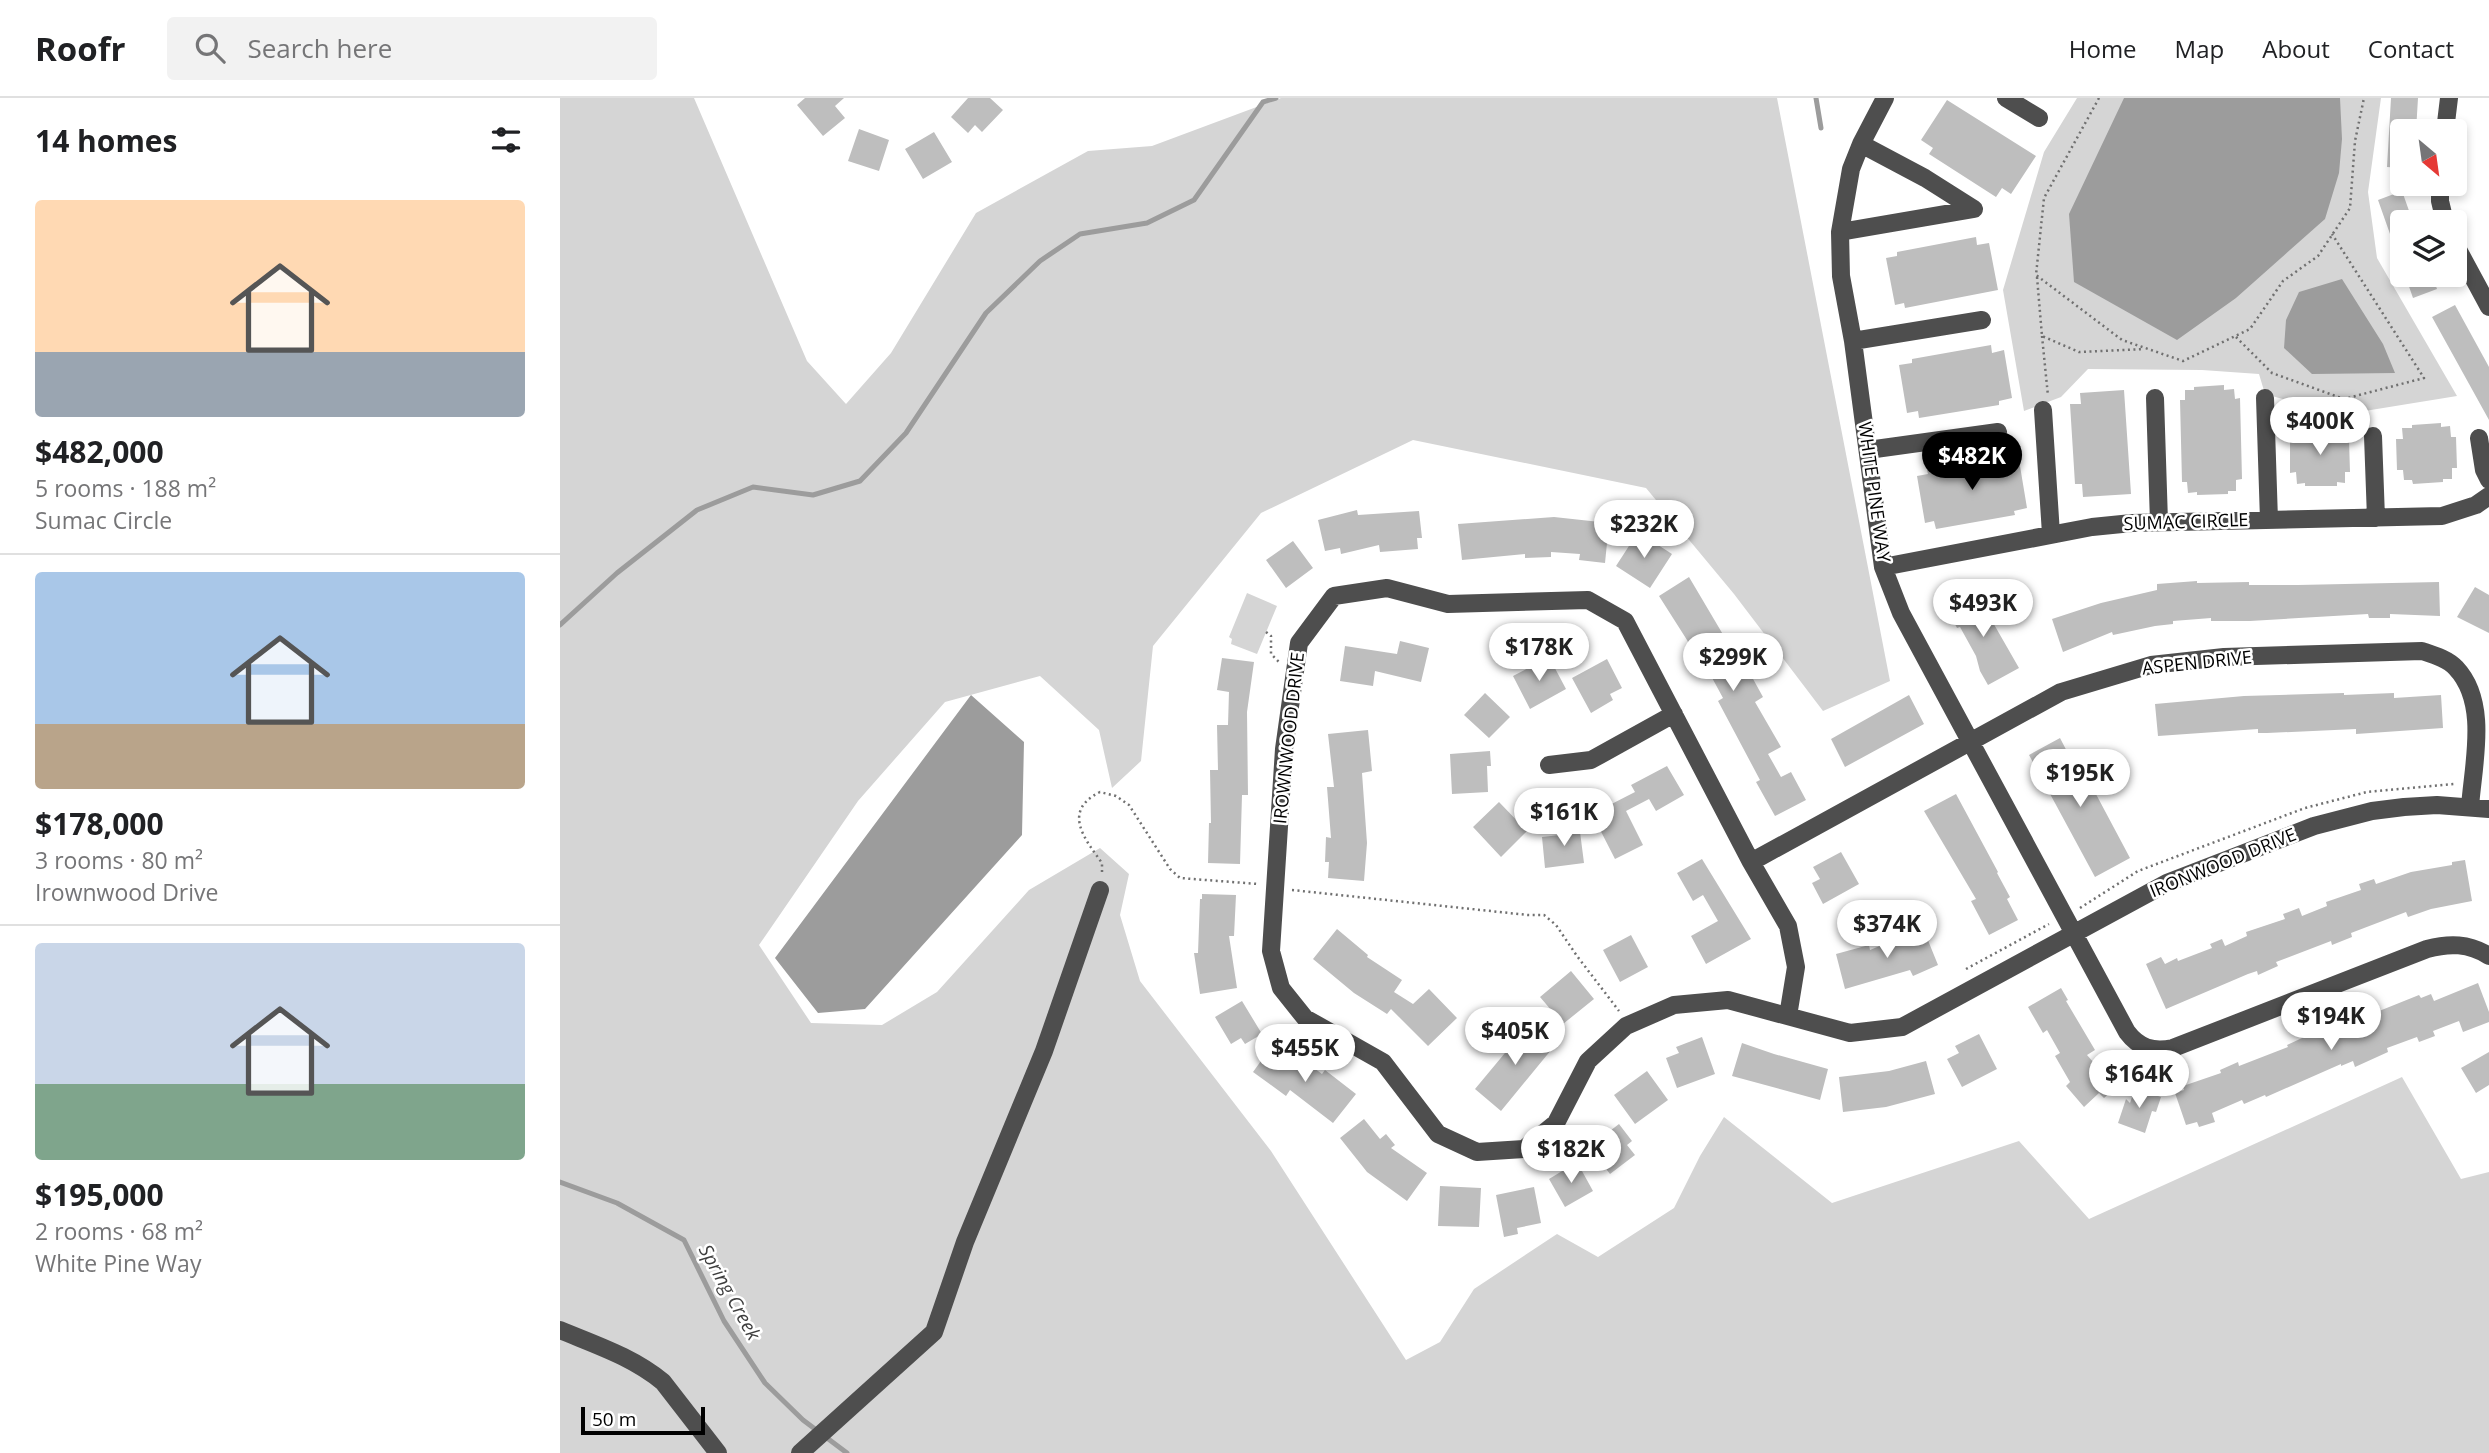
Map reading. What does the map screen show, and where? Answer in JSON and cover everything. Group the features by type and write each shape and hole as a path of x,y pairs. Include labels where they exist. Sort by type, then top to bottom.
{"street":[{"name":"WHITE PINE WAY","path":"1885,98 1851,169 1840,232 1841,276 1853,341 1883,566 1901,613 2134,1042 2154,1049 2173,1048 2444,944 2463,945 2481,950 2489,956"},
{"path":"2006,98 2039,118"},
{"path":"2446,119 2449,98"},
{"path":"1840,232 1974,209 1925,178 1861,144"},
{"path":"2467,266 2489,307"},
{"path":"1853,341 1982,320"},
{"path":"2155,398 2159,522"},
{"path":"2265,398 2269,520"},
{"path":"2046,406 2050,534"},
{"path":"1868,450 1998,432"},
{"path":"2373,436 2376,518"},
{"path":"2479,438 2484,470 2489,480"},
{"name":"SUMAC CIRCLE","path":"1883,566 2092,527 2159,522 2442,516 2476,505 2489,496"},
{"name":"IROWNWOOD DRIVE","path":"1788,1016 1796,967 1788,926 1751,862 1625,621 1588,600 1448,604 1387,588 1334,596 1299,643 1284,749 1271,951 1281,988 1305,1018 1383,1062 1438,1134 1477,1152 1524,1149 1556,1123 1588,1061 1626,1027 1674,1004 1728,1000 1850,1033 1902,1027 1978,987"},
{"name":"ASPEN DRIVE","path":"1751,862 2061,692 2151,665 2224,657 2422,651 2455,666 2474,698 2477,719 2469,807"},
{"path":"1549,765 1591,760 1674,714"},
{"name":"IRONWOOD DRIVE","path":"1978,987 2167,883 2314,826 2383,810 2437,805 2489,809"},
{"path":"800,1453 934,1332 965,1242 1044,1051 1100,890"},
{"path":"560,1330 629,1359 663,1382 718,1453"}],"path":[{"path":"2046,406 2036,275 2044,198 2099,98"},
{"path":"2036,275 2122,340 2183,361 2250,329 2283,281 2318,256 2350,208 2355,141 2364,98"},
{"path":"2235,336 2272,373 2344,398 2424,378 2332,234"},
{"path":"2042,336 2079,352 2147,349"},
{"path":"1266,632 1270,636 1270,654 1274,659 1296,666"},
{"path":"1100,890 1102,863 1078,822 1087,799 1100,792 1116,796 1129,804 1170,869 1180,878 1544,915 1556,925 1618,1010 1626,1027"}],"shaded area":[{"path":"560,98 694,98 807,361 846,404 891,353 976,213 1088,151 1152,146 1281,98 1777,98 1890,681 1823,711 1734,594 1646,488 1413,440 1261,513 1153,646 1141,761 1112,788 1099,730 1040,676 945,702 858,801 759,945 811,1023 882,1025 937,992 1029,890 1100,848 1129,874 1120,915 1140,981 1271,1151 1406,1360 1440,1342 1474,1289 1557,1234 1598,1257 1674,1208 1700,1156 1724,1117 1832,1203 2019,1141 2089,1219 2402,1077 2461,1179 2489,1172 2489,1453 560,1453"},
{"path":"2077,98 2381,98 2368,192 2377,258 2390,280 2390,287 2394,287 2457,396 2340,415 2265,394 2259,374 2202,370 2088,369 2061,397 2024,411 2003,290 2044,152"},
{"path":"2124,98 2340,98 2342,139 2339,173 2325,219 2236,298 2177,340 2074,282 2069,214"},
{"path":"2342,279 2383,344 2395,373 2312,374 2284,348 2286,320 2299,292"},
{"path":"1247,593 1277,606 1257,654 1231,644 1232,639 1229,637"},
{"path":"971,695 1024,742 1022,835 865,1009 818,1013 775,958"}],"building":[{"path":"805,98 844,98 835,106 845,118 823,136 797,105"},
{"path":"968,98 990,98 1003,110 982,132 975,125 968,133 951,117"},
{"path":"2391,98 2418,98 2417,119 2390,119 2390,167 2387,167"},
{"path":"1947,100 2036,156 2011,194 2002,188 1996,197 1929,154 1933,148 1921,140"},
{"path":"859,129 889,140 879,171 848,161"},
{"path":"934,132 952,162 923,179 905,149"},
{"path":"2390,196 2404,196 2409,210 2390,210 2390,234 2378,200"},
{"path":"1976,237 1977,245 1989,243 1998,290 1905,308 1904,303 1895,305 1886,258 1897,256 1897,252"},
{"path":"2409,287 2436,287 2437,289 2413,298"},
{"path":"2455,305 2489,367 2489,420 2432,317"},
{"path":"1991,345 1992,353 2004,350 2012,398 1999,401 1999,405 1919,418 1918,411 1907,413 1899,365 1912,363 1912,359"},
{"path":"2224,385 2224,390 2234,389 2235,399 2240,398 2242,479 2236,480 2236,491 2228,491 2228,494 2188,493 2187,482 2182,482 2180,400 2185,400 2185,390"},
{"path":"2124,390 2131,494 2083,497 2082,484 2075,484 2070,404 2081,404 2080,393"},
{"path":"2441,423 2441,427 2450,426 2451,437 2456,437 2457,468 2452,468 2452,479 2413,484 2412,480 2404,480 2403,470 2397,470 2396,439 2403,439 2402,428"},
{"path":"2304,427 2344,429 2345,440 2349,440 2350,472 2345,472 2345,483 2337,482 2337,486 2297,484 2296,472 2290,473 2290,442 2296,442 2295,431 2304,430"},
{"path":"2006,456 2007,463 2019,460 2027,508 2014,511 2015,515 1936,529 1934,521 1925,523 1917,476 1928,474 1927,470"},
{"path":"1357,510 1358,515 1419,511 1422,538 1417,538 1418,549 1380,552 1379,545 1341,554 1340,548 1325,551 1318,520"},
{"path":"1554,517 1609,523 1605,563 1579,560 1580,554 1551,552 1551,557 1525,558 1525,554 1462,560 1458,524"},
{"path":"1638,532 1672,554 1650,588 1616,566"},
{"path":"1293,541 1313,568 1286,588 1266,560"},
{"path":"1689,577 1763,697 1755,702 1781,747 1768,754 1781,777 1791,772 1806,800 1775,816 1756,782 1760,780 1718,701 1723,698 1710,674 1705,676 1687,640 1659,596"},
{"path":"2197,581 2249,582 2249,585 2439,582 2440,616 2390,614 2390,618 2369,618 2368,614 2250,621 2211,621 2211,618 2173,621 2173,624 2113,635 2112,632 2063,652 2052,619 2101,603 2157,590 2157,584"},
{"path":"2475,587 2489,595 2489,633 2457,617"},
{"path":"1976,593 2019,668 1988,685 1976,656 1947,609"},
{"path":"1400,641 1429,648 1421,682 1375,671 1373,686 1340,681 1345,646 1397,654"},
{"path":"1549,657 1566,689 1530,709 1513,676"},
{"path":"1222,658 1254,662 1247,712 1248,795 1242,795 1240,864 1208,863 1211,823 1210,770 1218,770 1217,725 1228,725 1229,692 1217,690"},
{"path":"1607,659 1622,688 1610,694 1613,700 1591,713 1572,678"},
{"path":"1485,693 1510,717 1489,738 1464,715"},
{"path":"2394,693 2394,698 2441,695 2443,728 2356,734 2356,729 2258,733 2258,729 2158,736 2155,704 2244,696"},
{"path":"1909,695 1924,724 1845,767 1831,739"},
{"path":"1368,730 1372,771 1362,773 1367,843 1364,881 1328,878 1329,862 1325,862 1326,837 1331,838 1327,787 1334,787 1328,734"},
{"path":"2060,738 2084,784 2089,781 2130,858 2095,877 2029,755"},
{"path":"1490,751 1491,766 1487,766 1488,792 1452,794 1450,754"},
{"path":"1667,766 1684,795 1656,811 1649,799 1626,811 1643,845 1615,859 1592,814 1635,792 1631,785"},
{"path":"1956,794 1998,872 2018,920 1989,935 1971,901 1976,899 1924,811"},
{"path":"1499,802 1527,831 1501,857 1473,827"},
{"path":"1579,824 1584,863 1545,868 1542,837 1560,835 1559,826"},
{"path":"1841,852 1859,884 1823,904 1812,883 1820,879 1813,867"},
{"path":"1702,859 1751,939 1706,964 1691,936 1718,921 1703,895 1693,901 1677,873"},
{"path":"2465,860 2472,901 2431,909 2408,917 2406,912 2351,933 2352,937 2332,945 2331,941 2276,962 2278,966 2258,975 2257,971 2248,974 2166,1009 2146,964 2161,957 2165,964 2177,958 2178,961 2212,948 2210,944 2222,939 2225,946 2247,936 2246,932 2285,919 2283,914 2299,908 2302,916 2327,906 2326,902 2361,890 2359,884 2374,879 2376,884 2411,872"},
{"path":"1202,894 1236,895 1234,936 1229,936 1237,988 1200,994 1194,953 1198,953"},
{"path":"1923,928 1938,965 1913,976 1910,970 1845,989 1836,954 1869,945 1870,950"},
{"path":"1337,929 1368,955 1367,957 1402,980 1394,992 1413,1004 1429,989 1457,1018 1428,1046 1391,1009 1387,1014 1354,993 1313,959"},
{"path":"1631,935 1648,967 1620,982 1603,950"},
{"path":"1571,971 1594,999 1563,1024 1540,997"},
{"path":"2478,983 2489,1012 2489,1022 2463,1032 2459,1021 2433,1031 2435,1036 2419,1042 2417,1037 2387,1048 2388,1052 2355,1067 2353,1061 2341,1064 2266,1097 2265,1095 2244,1104 2242,1100 2212,1113 2215,1122 2199,1127 2197,1122 2186,1125 2175,1093 2184,1090 2183,1086 2221,1073 2220,1070 2238,1062 2239,1066 2288,1047 2287,1045 2315,1032 2317,1036 2419,995 2421,998 2431,994 2434,1001"},
{"path":"2061,988 2095,1050 2087,1055 2116,1088 2104,1098 2099,1093 2084,1107 2066,1086 2070,1082 2055,1056 2060,1053 2047,1030 2043,1033 2028,1007"},
{"path":"1242,1001 1262,1034 1245,1044 1241,1038 1231,1044 1215,1017"},
{"path":"1530,1023 1556,1044 1501,1111 1475,1089"},
{"path":"1979,1034 1997,1069 1962,1087 1947,1059 1959,1053 1955,1046"},
{"path":"1702,1037 1715,1074 1677,1088 1666,1058 1679,1053 1676,1047"},
{"path":"1742,1043 1828,1069 1820,1100 1732,1076"},
{"path":"1271,1047 1293,1063 1298,1056 1322,1074 1325,1070 1356,1094 1333,1123 1290,1090 1286,1096 1253,1072"},
{"path":"2489,1052 2489,1085 2476,1093 2461,1068"},
{"path":"1926,1061 1935,1094 1886,1107 1843,1112 1839,1077 1889,1071"},
{"path":"1647,1071 1668,1100 1635,1124 1614,1095"},
{"path":"2135,1088 2161,1097 2156,1112 2152,1111 2145,1133 2118,1123 2126,1099 2130,1103"},
{"path":"1364,1119 1380,1139 1386,1134 1395,1145 1391,1148 1427,1173 1407,1201 1367,1172 1340,1138"},
{"path":"1619,1124 1632,1141 1627,1145 1635,1155 1610,1174 1589,1147"},
{"path":"1577,1162 1593,1191 1565,1207 1549,1179"},
{"path":"1440,1186 1481,1188 1479,1227 1438,1226"},
{"path":"1534,1187 1541,1223 1517,1228 1518,1234 1504,1237 1496,1195"}],"waterway":[{"path":"560,625 617,573 697,510 753,487 813,495 860,481 906,433 986,313 1040,261 1080,234 1147,223 1194,200 1263,102 1276,98"},
{"path":"1816,98 1821,128"},
{"name":"Spring Creek","path":"560,1182 617,1203 684,1240 724,1321 765,1383 803,1420 847,1453"}]}
